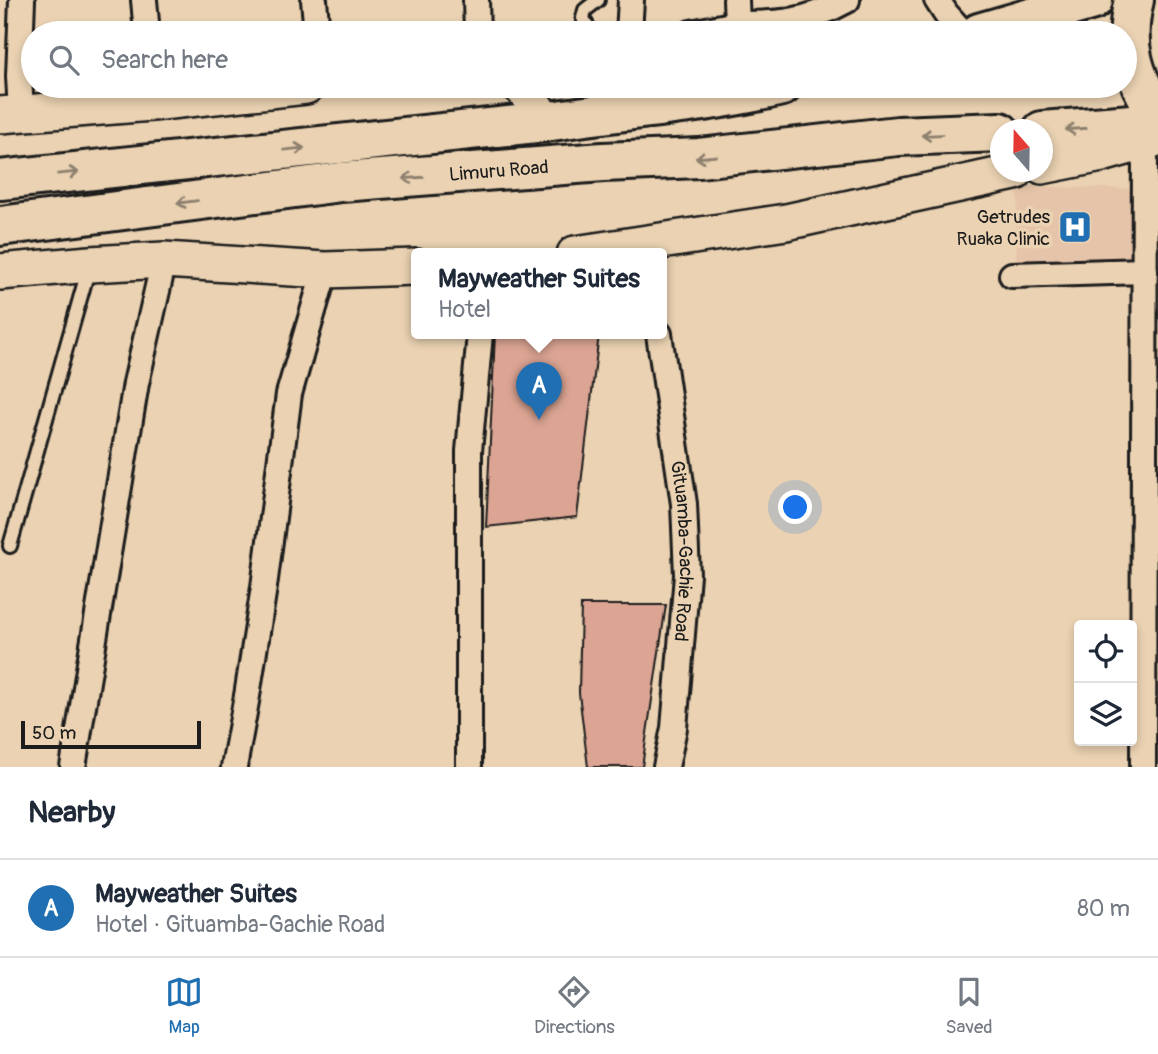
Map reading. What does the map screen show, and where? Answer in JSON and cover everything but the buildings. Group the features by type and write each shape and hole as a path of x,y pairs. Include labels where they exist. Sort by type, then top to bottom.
{"highway":[{"path":"1020,21 1093,0"},
{"path":"1129,21 1134,0"},
{"path":"1053,131 1155,129 1137,75"},
{"path":"0,180 545,122 602,99 684,105 712,98"},
{"name":"Limuru Road","path":"0,226 341,183 603,162 699,158 898,136 990,132"}],"street":[{"path":"21,21 22,0"},
{"path":"144,0 145,21"},
{"path":"314,0 316,21"},
{"path":"476,0 477,21"},
{"path":"630,21 631,0"},
{"path":"791,21 820,15 847,0"},
{"path":"937,0 952,21"},
{"path":"21,25 19,76 10,114 123,98"},
{"path":"530,98 545,122"},
{"path":"1053,164 1102,154 1155,129 1144,271 1143,767"},
{"path":"653,248 990,177"},
{"path":"73,767 136,383 164,260"},
{"path":"0,272 164,260 325,270 411,267"},
{"path":"234,767 256,642 289,394 325,270"},
{"path":"1012,275 1144,271"},
{"path":"469,767 469,451 480,339"},
{"name":"Gituamba-Gachie Road","path":"660,339 684,504 687,575 674,728 666,767"}],"lane":[{"path":"585,21 585,10 598,0"},
{"path":"10,546 90,264"}],"shaded area":[{"name":"Getrudes Ruaka Clinic","path":"1018,186 1136,189 1130,266 1016,268"}],"place":[{"name":"Getrudes Ruaka Clinic","path":"1075,227"},
{"name":"Mayweather Suites","path":"539,420"}]}
